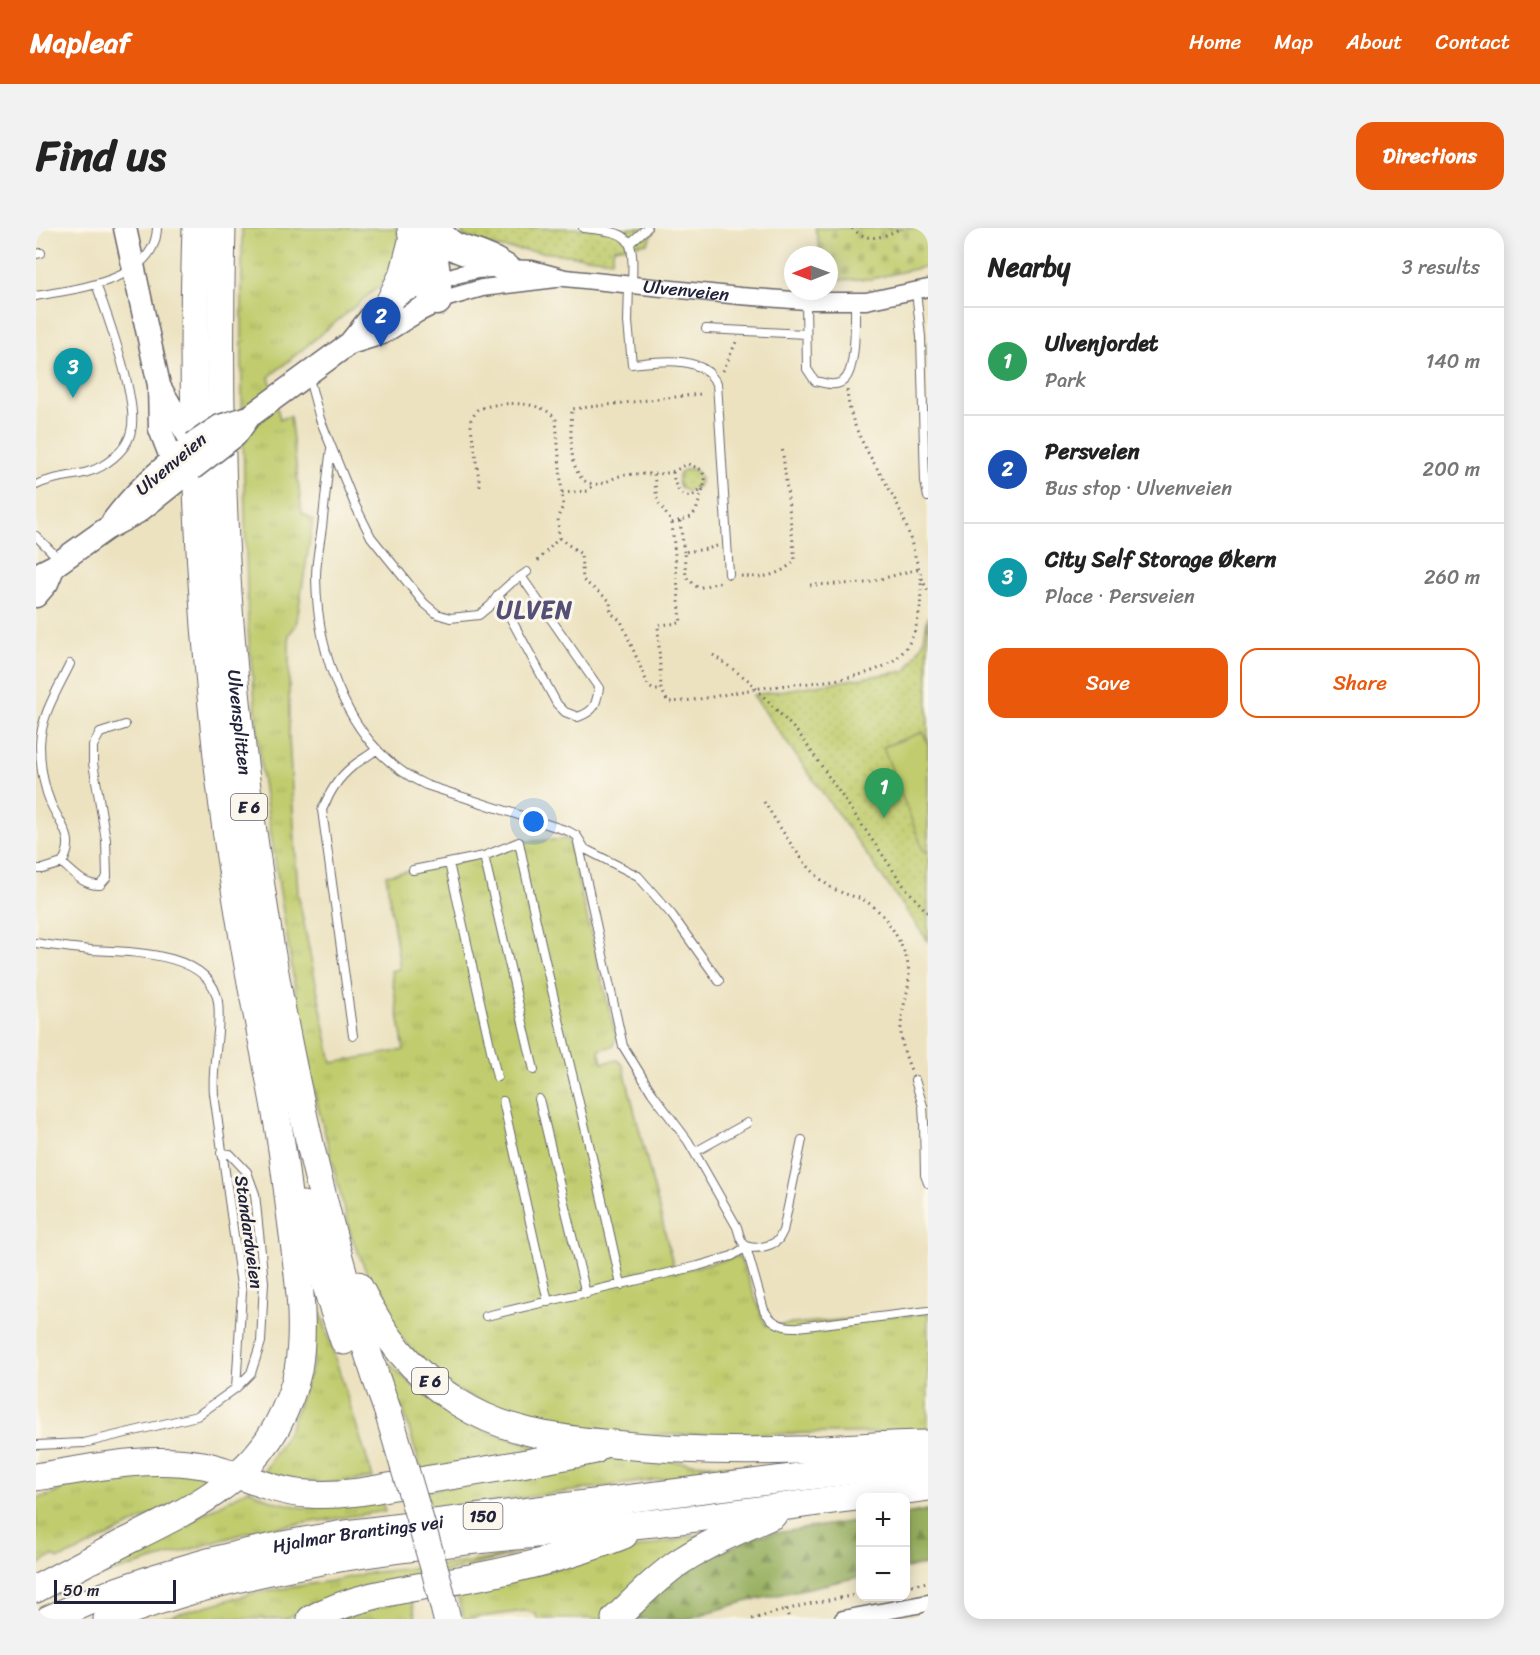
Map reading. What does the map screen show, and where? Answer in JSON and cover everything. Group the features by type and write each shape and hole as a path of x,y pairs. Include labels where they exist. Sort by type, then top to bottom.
{"highway":[{"name":"Ulvensplitten","path":"196,228 194,376 196,473 211,700 237,903 280,1136"},
{"name":"Ulvensplitten","path":"224,228 221,260 221,375 226,560 239,728 250,815 277,984 305,1127 326,1208"},
{"path":"422,231 504,268"},
{"path":"422,231 433,289"},
{"path":"388,305 422,231"},
{"name":"E 6","path":"280,1136 331,1302 379,1413 433,1563 447,1619"},
{"name":"E 6","path":"36,1588 189,1509 238,1475 264,1446 276,1427 290,1396 298,1369 300,1302 280,1136"},
{"name":"E 6","path":"326,1208 379,1413 427,1619"},
{"name":"E 6","path":"326,1208 349,1269 382,1329 407,1360 435,1386 460,1404 507,1426 549,1437 619,1445 768,1451 928,1444"},
{"path":"36,1477 135,1462 160,1461 202,1465 295,1493 326,1495 484,1471 619,1445"},
{"name":"Hjalmar Brantings vei","path":"49,1619 109,1592 149,1578 219,1558 296,1542 928,1461"},
{"name":"Hjalmar Brantings vei","path":"107,1619 192,1589 253,1574 320,1562 554,1531 655,1523 928,1487"},
{"path":"615,1619 681,1562 708,1545 794,1505"},
{"path":"311,1619 326,1611 376,1596 558,1558 655,1523"}],"main road":[{"path":"124,228 159,385 160,429 182,464"},
{"name":"Ulvenveien","path":"350,343 382,333 417,311 433,289"},
{"name":"Ulvenveien","path":"36,596 47,584 50,568 106,529 128,501 151,490 182,464 236,435 249,417 350,343 370,318 388,305"},
{"path":"159,385 193,444"},
{"name":"Ulvenveien","path":"182,464 193,444 219,426 249,417"}],"street":[{"name":"Ulvenveien","path":"388,305 477,270 504,268 532,269 566,278 806,301 855,302 922,290"},
{"name":"Ulvenveien","path":"433,289 482,288 566,278"},
{"path":"843,1619 928,1603"}],"lane":[{"path":"36,296 96,284 134,269 150,252 156,238 157,228"},
{"path":"583,228 618,232 630,243 633,257 628,322 632,364 667,361 683,363 708,372 717,383 729,574"},
{"path":"630,243 647,228"},
{"path":"36,485 86,473 99,467 122,449 131,432 132,405 111,326 96,284"},
{"path":"922,290 925,482 928,497"},
{"path":"806,301 807,369 815,381 835,384 848,377 852,363 855,302"},
{"name":"Ulvenveien","path":"706,329 806,334"},
{"path":"308,374 331,449 371,537 424,603 437,614 450,618 479,615 491,605 498,595 524,574 599,688 596,703 590,713 578,717 566,712 557,704 498,595"},
{"path":"331,449 316,574 319,623 326,652 346,704 366,737 393,766 410,778 577,836 585,849 638,876 672,915 719,981"},
{"path":"36,536 50,568"},
{"path":"36,869 62,863 68,854 69,841 64,825 51,803 43,777 40,749 41,729 47,710 70,664"},
{"path":"62,863 84,882 93,886 100,885 107,877 106,840 93,763 93,746 100,733 125,725"},
{"path":"353,1036 321,810 333,786 355,764 367,759 377,749"},
{"path":"577,836 623,1046 652,1093 670,1114 695,1152 736,1227 746,1247 764,1310 773,1322 783,1327 928,1311"},
{"path":"413,870 484,856 519,842 621,1285"},
{"path":"484,856 534,1070"},
{"path":"449,863 497,1077"},
{"name":"Standardveien","path":"36,944 170,958 198,972 210,982 215,990 219,1019 213,1080 221,1153 242,1292 236,1388"},
{"path":"915,1080 922,1106 925,1175 928,1183"},
{"path":"538,1099 586,1294"},
{"path":"503,1101 548,1302"},
{"path":"695,1152 747,1123"},
{"path":"486,1316 621,1285 732,1256 746,1247 754,1249 777,1240 783,1232 802,1140"},
{"name":"Standardveien","path":"36,1445 84,1443 197,1416 236,1388 251,1373 261,1342 264,1282 255,1194 247,1172 230,1154 221,1153"}],"path":[{"path":"852,228 870,238 887,236 901,228"},
{"path":"717,383 742,329"},
{"path":"848,377 848,406 858,437 903,516 918,569 928,592"},
{"path":"672,523 691,517 696,511 704,486 703,472 696,466 688,464 673,472 619,476 601,484 585,482 574,465 571,440 572,409 701,394"},
{"path":"480,486 471,427 474,415 482,408 493,406 533,404 548,410 556,420 563,506 558,517 559,538 524,574"},
{"path":"680,520 686,577 698,588 717,584 729,574 756,578 773,575 787,568 795,560 782,446"},
{"path":"673,472 674,484 681,494 691,496 698,493 704,486"},
{"path":"654,474 657,501 672,523 681,623 658,625 661,689 668,702 855,676 893,661 902,653 918,620 921,578"},
{"path":"562,493 588,491 593,484"},
{"path":"559,538 581,554 583,580 610,600 611,613 621,621 649,687 654,690 661,689"},
{"path":"684,552 707,549 727,542"},
{"path":"810,585 866,583 918,569"},
{"path":"713,655 748,680 800,735 904,886 928,913"},
{"path":"764,802 793,847 812,870 829,886 846,895 861,899 879,912 902,945 909,963 910,981 902,1017 902,1045 915,1080"},
{"path":"910,1585 928,1582"},
{"path":"752,1619 786,1609 856,1595"},
{"path":"786,1609 789,1619"}],"green space":[{"path":"242,228 397,228 399,246 388,279 269,377 280,419 290,416 302,513 313,520 296,626 289,634 289,738 298,894 332,1063 404,1050 391,971 400,968 386,875 484,856 519,842 568,839 616,1037 613,1046 599,1050 602,1063 617,1060 623,1065 675,1272 739,1256 766,1326 928,1313 928,1432 647,1435 548,1427 447,1387 387,1322 351,1235 306,1060 262,776 248,628 242,396"},
{"path":"462,228 655,228 648,243 614,248 612,260 494,247 463,236"},
{"path":"815,228 928,228 928,266 871,279 838,280 838,246 819,246"},
{"path":"689,469 697,472 700,480 697,488 689,491 681,488 678,480 681,472"},
{"path":"928,616 928,941 753,695 906,671 923,643"},
{"path":"923,732 928,744 928,850 924,852 883,747"},
{"path":"313,1288 373,1478 318,1484 263,1473 288,1432 313,1365"},
{"path":"370,1344 432,1401 461,1419 493,1434 547,1450 422,1473 403,1408 393,1410"},
{"path":"604,1457 751,1467 432,1510 426,1491"},
{"path":"198,1472 214,1484 81,1550 59,1559 53,1556 36,1566 36,1498 51,1495 89,1475"},
{"path":"249,1489 273,1501 304,1508 381,1499 385,1511 252,1531 97,1577 56,1594"},
{"path":"928,1510 928,1564 910,1567 910,1547 910,1513"},
{"path":"856,1521 856,1578 740,1603 687,1619 625,1619 676,1574 755,1536"},
{"path":"714,1531 606,1619 537,1619 536,1614 525,1611 464,1619 455,1589 547,1571"},
{"path":"519,1554 310,1605 286,1619 158,1619 254,1593 375,1572 470,1562"},
{"path":"411,1598 416,1619 336,1619"}],"place":[{"name":"Persveien","path":"381,347"},
{"name":"City Self Storage Økern","path":"73,398"},
{"name":"Ulvenjordet","path":"884,818"}],"district":[{"name":"ULVEN","path":"535,610"}]}
